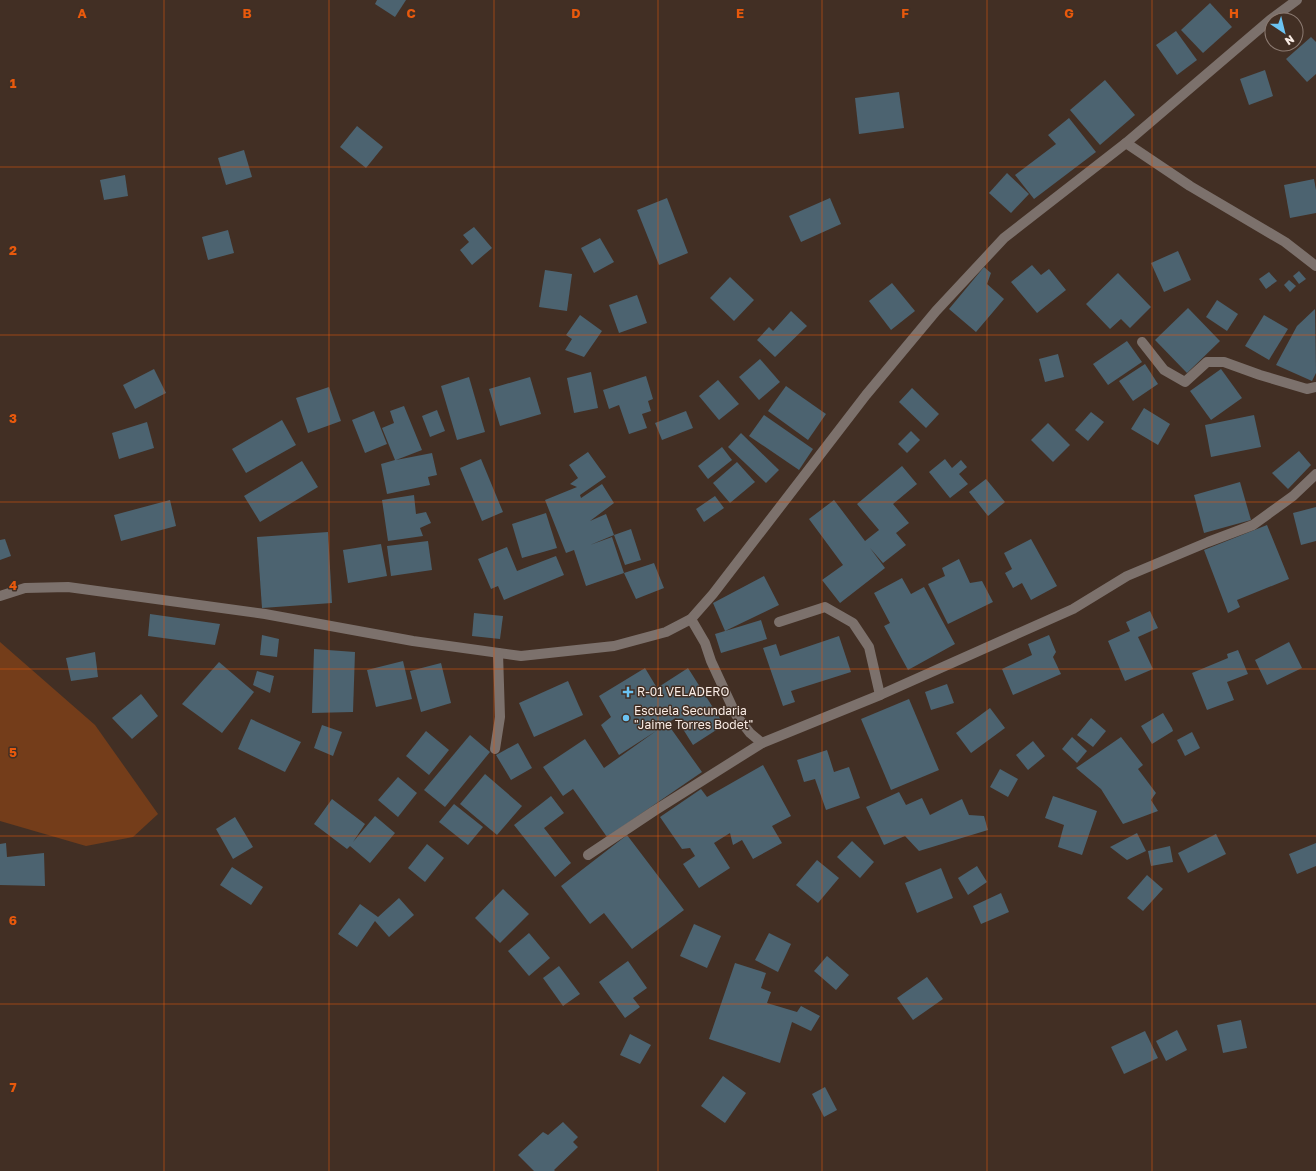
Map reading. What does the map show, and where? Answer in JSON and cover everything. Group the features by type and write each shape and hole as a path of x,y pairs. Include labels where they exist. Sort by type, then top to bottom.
{"street":[{"path":"0,596 25,588 68,587 265,614 413,641 521,656 614,646 666,632 691,619 747,551 866,395 936,311 1004,238 1126,143 1270,20 1297,0"},
{"path":"1126,143 1190,186 1285,242 1316,266"},
{"path":"1142,342 1164,370 1185,382 1207,362 1224,362 1260,375 1307,389 1316,387"},
{"path":"588,855 654,811 762,743 880,695 1073,609 1127,576 1253,525 1293,496 1316,474"},
{"path":"779,622 825,607 853,623 869,647 880,695"},
{"path":"691,619 705,643 711,661 736,715 750,733 762,743"},
{"path":"495,749 500,717 498,652"}],"shaded area":[{"path":"0,642 95,725 158,814 133,837 86,846 0,821"}],"building":[{"path":"377,0 406,0 395,17 375,4"},
{"path":"1210,3 1232,27 1203,53 1181,30"},
{"path":"1176,31 1197,60 1177,75 1156,45"},
{"path":"1311,37 1316,42 1316,74 1307,82 1286,59 1294,52 1304,52 1304,43"},
{"path":"1265,70 1273,96 1249,105 1240,79"},
{"path":"1105,80 1135,115 1100,145 1070,110"},
{"path":"899,92 904,128 859,134 855,98"},
{"path":"1069,118 1096,152 1034,199 1015,175 1056,144 1048,135"},
{"path":"357,126 383,147 366,168 340,147"},
{"path":"244,150 252,177 226,185 218,158"},
{"path":"1007,173 1029,194 1011,213 989,193"},
{"path":"125,175 128,196 104,200 100,180"},
{"path":"1314,179 1316,190 1316,213 1290,218 1284,185"},
{"path":"667,198 688,253 659,265 637,210"},
{"path":"830,198 841,224 801,242 789,216"},
{"path":"474,227 492,248 472,265 460,250 469,242 463,235"},
{"path":"228,230 234,253 208,260 202,237"},
{"path":"600,238 614,262 594,273 581,248"},
{"path":"1178,251 1191,280 1164,292 1151,263"},
{"path":"1032,265 1041,275 1049,269 1066,290 1037,313 1011,282"},
{"path":"984,267 991,273 987,284 1004,299 976,332 949,309"},
{"path":"545,270 572,274 567,311 539,307"},
{"path":"1299,271 1306,279 1299,284 1293,276"},
{"path":"1269,272 1277,281 1266,289 1259,279"},
{"path":"1118,273 1151,307 1130,328 1121,319 1110,329 1086,304"},
{"path":"730,277 754,300 734,321 710,298"},
{"path":"1289,280 1296,286 1290,292 1284,285"},
{"path":"892,283 915,311 891,330 869,301"},
{"path":"637,295 647,323 619,333 609,305"},
{"path":"1217,300 1238,314 1227,331 1206,317"},
{"path":"1188,308 1220,341 1187,373 1155,340"},
{"path":"1315,309 1316,373 1312,381 1276,365 1297,326"},
{"path":"791,311 807,326 775,357 757,340 769,327 773,331"},
{"path":"580,315 602,331 584,357 565,350 572,339 566,335"},
{"path":"1264,315 1288,329 1269,360 1245,346"},
{"path":"1127,341 1142,362 1108,385 1093,364"},
{"path":"1058,354 1064,377 1045,382 1039,359"},
{"path":"760,359 780,382 759,400 739,377"},
{"path":"1145,364 1158,384 1133,401 1119,381"},
{"path":"154,369 166,393 135,409 123,385"},
{"path":"1221,369 1242,398 1211,420 1190,391"},
{"path":"591,372 598,408 574,413 567,378"},
{"path":"646,376 653,399 648,401 651,411 642,414 647,428 629,434 619,405 609,409 603,390"},
{"path":"469,377 485,432 457,440 441,386"},
{"path":"530,377 541,414 500,426 489,389"},
{"path":"718,380 739,404 719,420 699,396"},
{"path":"786,386 826,414 808,440 768,411"},
{"path":"329,387 341,421 308,433 296,398"},
{"path":"912,388 939,414 926,428 899,402"},
{"path":"404,406 422,450 396,460 432,453 437,475 428,477 430,485 387,494 381,464 395,460 382,428 394,423 390,411"},
{"path":"1144,408 1170,424 1158,445 1131,429"},
{"path":"437,410 445,431 430,437 422,416"},
{"path":"374,411 387,444 365,453 352,420"},
{"path":"686,411 693,428 662,440 655,423"},
{"path":"1091,412 1104,422 1088,441 1075,430"},
{"path":"764,415 813,449 799,470 749,436"},
{"path":"1254,415 1261,447 1211,457 1205,425"},
{"path":"282,420 296,445 246,473 232,449"},
{"path":"147,422 154,448 119,459 112,433"},
{"path":"1048,423 1070,445 1053,462 1031,440"},
{"path":"911,431 920,440 907,453 898,444"},
{"path":"741,433 779,470 766,483 728,447"},
{"path":"722,447 732,460 708,479 698,466"},
{"path":"1299,451 1311,465 1288,489 1272,473"},
{"path":"588,452 606,477 580,495 581,498 602,484 614,503 590,521 606,514 614,535 590,545 612,537 624,573 586,586 574,550 566,553 545,500 577,487 570,484 578,478 569,465"},
{"path":"481,459 503,512 482,521 460,468"},
{"path":"945,459 952,468 961,460 967,467 959,474 968,484 950,498 929,472"},
{"path":"302,461 318,487 260,522 244,496"},
{"path":"737,462 755,482 730,503 713,483"},
{"path":"902,466 917,484 893,504 909,523 896,533 906,545 883,563 870,548 885,568 840,603 822,580 843,565 809,519 834,500 865,541 879,530 857,504"},
{"path":"986,479 1005,502 988,516 969,492"},
{"path":"1240,482 1251,520 1204,533 1194,495"},
{"path":"414,495 416,514 426,512 431,523 420,528 423,536 388,541 382,500"},
{"path":"715,496 724,508 704,522 696,509"},
{"path":"170,500 176,526 121,541 114,515"},
{"path":"1316,507 1316,541 1301,545 1293,513"},
{"path":"546,513 557,548 522,558 512,524"},
{"path":"1267,525 1289,579 1237,600 1240,607 1228,613 1204,550"},
{"path":"631,529 641,560 625,565 614,535"},
{"path":"328,532 332,603 262,608 257,537"},
{"path":"5,539 11,556 0,560 0,540"},
{"path":"1031,539 1057,586 1031,600 1022,583 1013,588 1005,573 1012,569 1004,553"},
{"path":"428,541 432,570 391,576 387,546"},
{"path":"381,544 387,576 348,583 343,550"},
{"path":"507,547 517,571 556,556 564,575 504,600 498,586 491,589 478,559"},
{"path":"959,559 970,583 982,581 993,602 948,624 928,584 945,576 942,568"},
{"path":"654,563 664,588 636,599 624,573"},
{"path":"764,576 779,605 725,631 713,603"},
{"path":"902,578 911,594 924,587 955,644 908,670 884,626 890,623 874,593"},
{"path":"1150,611 1158,628 1138,637 1153,669 1125,681 1108,641 1130,631 1126,622"},
{"path":"474,613 503,616 500,639 472,636"},
{"path":"150,614 220,624 215,645 148,636"},
{"path":"761,620 767,639 721,653 715,634"},
{"path":"262,635 279,639 277,657 260,655"},
{"path":"1049,635 1056,652 1053,657 1061,674 1013,695 1002,669 1032,655 1028,644"},
{"path":"839,636 851,672 791,691 795,702 783,706 763,648 776,644 780,656"},
{"path":"1289,642 1302,668 1267,685 1255,660"},
{"path":"314,649 355,652 353,712 312,713"},
{"path":"1238,650 1248,674 1227,682 1234,700 1207,710 1192,673 1228,658 1227,654"},
{"path":"95,652 98,677 71,681 66,658"},
{"path":"403,661 412,699 376,707 367,670"},
{"path":"219,662 254,692 222,733 182,704"},
{"path":"441,663 451,703 421,712 410,671"},
{"path":"645,668 657,688 688,668 724,725 693,745 676,718 667,723 702,772 607,837 573,789 563,796 543,767 585,739 604,768 656,731 619,755 601,725 611,717 599,696"},
{"path":"257,671 274,676 270,693 253,685"},
{"path":"568,681 583,715 534,737 519,703"},
{"path":"947,684 954,703 931,710 925,692"},
{"path":"141,694 158,716 132,739 112,718"},
{"path":"909,699 939,770 891,790 861,719"},
{"path":"990,708 1005,728 971,753 956,733"},
{"path":"1163,713 1173,731 1152,744 1141,726"},
{"path":"1091,718 1106,731 1093,747 1077,735"},
{"path":"251,719 301,742 285,772 238,749"},
{"path":"322,725 342,732 333,756 314,748"},
{"path":"426,731 449,750 429,775 406,756"},
{"path":"1192,732 1200,748 1185,756 1177,740"},
{"path":"470,735 490,752 445,807 424,790"},
{"path":"1072,737 1087,751 1077,763 1062,749"},
{"path":"1121,737 1143,765 1138,769 1156,793 1151,800 1158,811 1123,824 1101,789 1076,768"},
{"path":"1033,741 1045,756 1028,770 1016,755"},
{"path":"518,743 532,768 511,780 496,755"},
{"path":"827,750 834,772 849,767 860,798 826,810 815,779 804,782 797,760"},
{"path":"763,765 791,816 772,826 782,843 753,859 742,840 733,845 730,833 714,843 730,868 699,888 683,864 695,856 690,848 682,849 660,817 701,789 707,797"},
{"path":"1000,769 1018,779 1008,797 990,787"},
{"path":"485,774 522,806 497,835 460,804"},
{"path":"398,777 417,793 398,817 378,800"},
{"path":"899,792 906,805 922,798 930,815 962,799 969,815 984,816 988,830 919,851 905,836 884,845 866,807"},
{"path":"551,796 564,813 544,828 571,863 555,877 514,825"},
{"path":"1053,796 1097,811 1082,855 1058,847 1064,825 1045,818"},
{"path":"332,799 365,824 353,842 375,816 395,833 370,863 350,846 347,849 314,824"},
{"path":"454,804 483,827 468,845 439,822"},
{"path":"235,817 253,847 233,859 216,829"},
{"path":"1137,833 1146,851 1127,860 1110,847"},
{"path":"1216,834 1226,854 1188,873 1178,853"},
{"path":"627,835 684,910 632,949 604,913 590,924 561,886"},
{"path":"852,841 874,862 860,878 837,857"},
{"path":"6,843 7,857 44,853 45,886 0,885 0,844"},
{"path":"1316,843 1316,866 1297,874 1289,854"},
{"path":"427,844 444,858 425,882 408,868"},
{"path":"1170,846 1173,862 1151,866 1148,851"},
{"path":"817,860 839,878 818,903 796,885"},
{"path":"977,866 987,882 968,895 958,878"},
{"path":"232,867 263,887 251,905 220,885"},
{"path":"941,868 953,898 917,913 905,883"},
{"path":"1147,875 1163,889 1143,911 1127,898"},
{"path":"503,889 529,914 500,943 475,918"},
{"path":"1001,893 1009,912 981,924 973,906"},
{"path":"399,898 414,915 389,937 375,921 357,947 338,934 360,904 378,917"},
{"path":"694,924 721,936 707,968 680,956"},
{"path":"529,933 550,958 529,976 508,951"},
{"path":"769,933 791,944 778,972 755,960"},
{"path":"827,956 849,975 836,990 814,971"},
{"path":"628,961 647,988 633,998 640,1007 625,1018 599,982"},
{"path":"735,963 766,973 761,988 771,992 767,1003 797,1012 801,1006 820,1016 811,1031 792,1022 780,1063 709,1039"},
{"path":"559,966 580,994 563,1006 543,978"},
{"path":"927,977 943,999 913,1020 897,998"},
{"path":"1241,1020 1247,1048 1223,1053 1217,1025"},
{"path":"1177,1030 1187,1050 1166,1061 1156,1041"},
{"path":"1145,1031 1158,1058 1124,1074 1111,1047"},
{"path":"630,1034 651,1045 640,1064 620,1055"},
{"path":"723,1076 746,1093 725,1123 701,1106"},
{"path":"825,1087 837,1110 824,1117 812,1094"},
{"path":"563,1122 578,1137 573,1142 578,1147 554,1170 555,1171 534,1171 518,1155 543,1132 548,1135"}],"place":[{"name":"R-01 VELADERO","path":"628,692"},
{"name":"Escuela Secundaria \"Jaime Torres Bodet\"","path":"626,718"}]}
